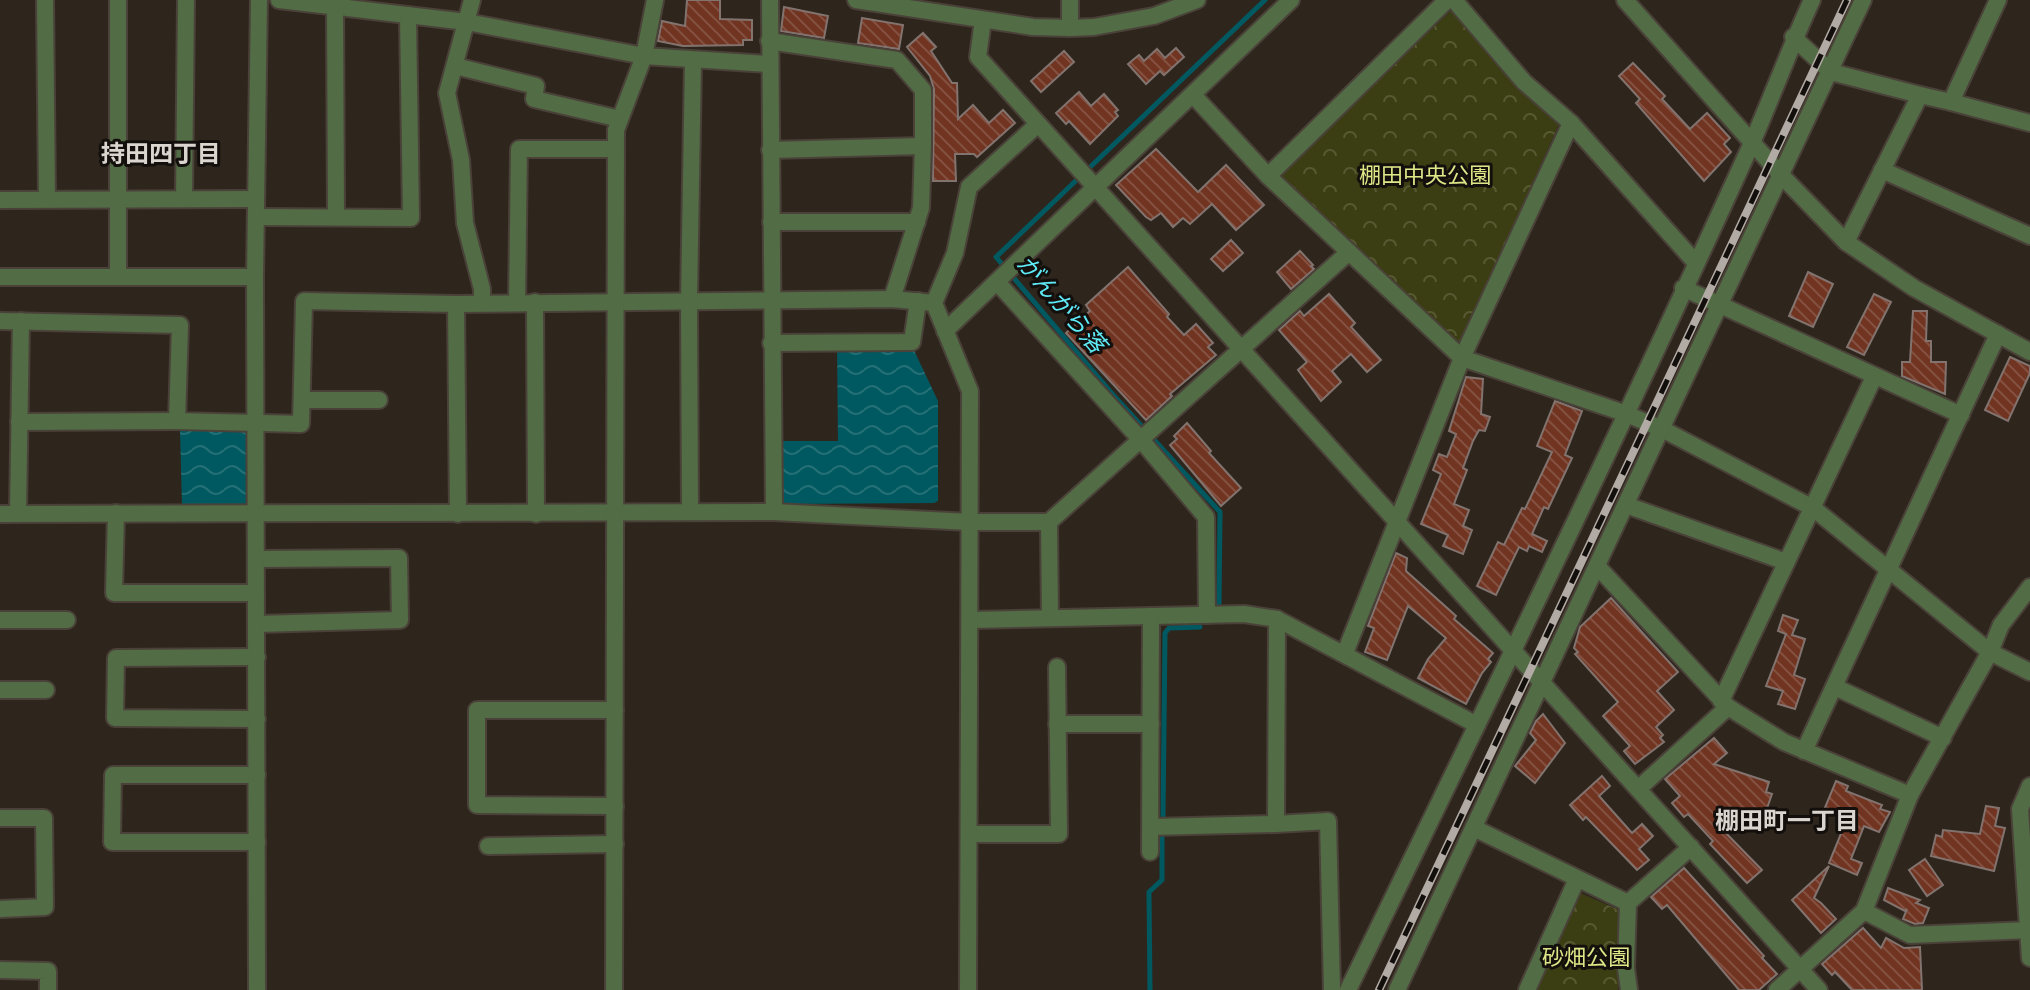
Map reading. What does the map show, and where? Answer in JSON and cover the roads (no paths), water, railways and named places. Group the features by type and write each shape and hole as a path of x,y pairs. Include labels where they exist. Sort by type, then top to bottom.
{"street":[{"path":"45,0 47,199"},
{"path":"118,0 118,276"},
{"path":"184,199 186,0"},
{"path":"257,990 255,277 259,0"},
{"path":"279,0 467,22 644,56 769,64"},
{"path":"472,0 447,93 461,160 465,223 482,289 482,303"},
{"path":"614,990 616,130 644,56 655,0"},
{"path":"770,0 774,512"},
{"path":"856,0 904,4 1033,27 1070,28 1094,27 1154,16 1197,0"},
{"path":"1070,0 1070,28"},
{"path":"945,331 997,282 1088,179 1194,96 1291,0"},
{"path":"1268,176 1447,0"},
{"path":"1454,0 1524,82 1571,123 1695,262"},
{"path":"1625,0 1781,175 1846,242 1914,288 2030,352"},
{"path":"1397,990 1863,0"},
{"path":"1951,102 1998,0"},
{"path":"1348,990 1513,650 1752,141 1804,4"},
{"path":"335,7 336,217"},
{"path":"256,217 411,218 408,15"},
{"path":"992,21 978,57 1819,990"},
{"path":"1793,37 1831,72 2030,123"},
{"path":"769,41 897,60 923,90 921,208 892,299"},
{"path":"690,512 689,301 693,61"},
{"path":"455,66 536,86 534,99 620,119"},
{"path":"1846,242 1920,95"},
{"path":"1194,96 1268,176 1462,358 1662,429 1813,508 1990,652 2030,672"},
{"path":"1345,653 1462,358 1571,123"},
{"path":"771,343 912,342 926,302 955,253 969,187 1038,124"},
{"path":"770,150 923,146"},
{"path":"517,303 519,149 616,149"},
{"path":"1882,170 2030,236"},
{"path":"0,200 256,199"},
{"path":"771,222 917,222"},
{"path":"0,514 774,512 970,522 1049,522 1349,252"},
{"path":"0,277 255,277"},
{"path":"997,282 1142,440 1206,517 1207,615"},
{"path":"1683,288 1961,415"},
{"path":"19,422 301,424 304,301 456,304 892,299 926,302"},
{"path":"535,302 536,514"},
{"path":"926,302 945,331 970,391 968,990"},
{"path":"456,304 458,514"},
{"path":"0,321 180,325 177,421"},
{"path":"18,514 21,321"},
{"path":"1804,751 1998,334"},
{"path":"1638,789 1725,704 1786,562 1874,377"},
{"path":"302,400 379,400"},
{"path":"1626,505 1786,562"},
{"path":"116,513 114,593 256,593"},
{"path":"1049,522 1050,618"},
{"path":"256,559 399,558 400,620 257,624"},
{"path":"1597,566 1725,704 1756,727 1804,751 1910,795"},
{"path":"1777,990 1864,911 1910,795 1990,652 2001,625 2030,587"},
{"path":"970,620 1244,614 1277,619 1477,725"},
{"path":"1150,852 1151,616"},
{"path":"1276,824 1277,619"},
{"path":"0,620 67,620"},
{"path":"257,657 116,658 115,718 257,719"},
{"path":"969,834 1059,834 1057,667"},
{"path":"1835,687 1943,738"},
{"path":"0,690 46,690"},
{"path":"615,710 477,710 477,805 615,806"},
{"path":"1057,724 1151,724"},
{"path":"257,775 113,775 112,842 257,842"},
{"path":"2030,786 2020,809 2030,958"},
{"path":"0,818 44,818 45,892 45,907 0,909"},
{"path":"1151,827 1328,821 1332,990"},
{"path":"1474,828 1628,903"},
{"path":"488,846 615,844"},
{"path":"1629,990 1626,968 1628,903 1691,847"},
{"path":"1527,990 1577,879"},
{"path":"1864,911 1910,935 2028,930"},
{"path":"0,970 48,971 48,990"}],"water":[{"path":"837,344 911,344 938,401 938,501 784,504 778,499 778,441 838,441"},
{"path":"242,428 248,435 248,501 245,504 182,505 180,430"}],"waterway":[{"name":"がんがら落","path":"1219,604 1220,512 1115,397 996,257 1265,0"},
{"name":"がんがら落","path":"1163,816 1165,633 1169,628 1200,627"},
{"name":"がんがら落","path":"1150,990 1149,892 1162,880 1162,836"}],"railway":[{"path":"1379,990 1847,0"}],"district":[{"name":"持田四丁目","path":"161,154"},
{"name":"棚田町一丁目","path":"1787,821"}],"park label":[{"name":"棚田中央公園","path":"1425,175"},
{"name":"砂畑公園","path":"1586,957"}]}
